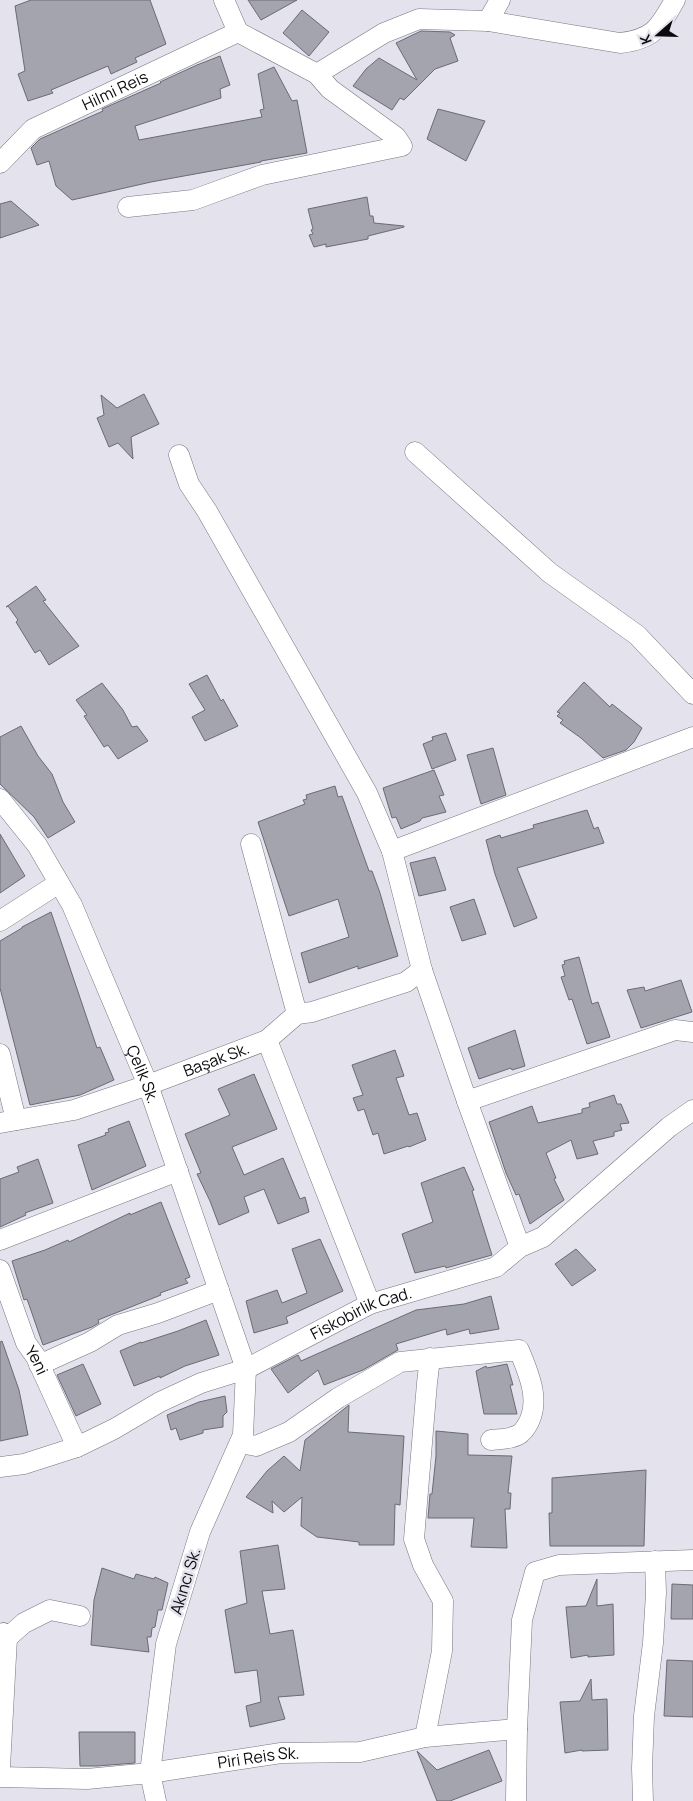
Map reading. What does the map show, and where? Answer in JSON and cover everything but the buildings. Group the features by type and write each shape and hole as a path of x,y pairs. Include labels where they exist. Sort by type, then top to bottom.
{"street":[{"path":"128,207 193,200 262,175 402,146 396,138 330,90 316,74 238,32 224,0"},
{"path":"488,21 500,0"},
{"path":"316,74 384,33 419,19 488,21 620,43 637,41 658,28 675,0"},
{"name":"Hilmi Reis","path":"0,163 34,129 238,32"},
{"path":"415,452 550,573 636,634 693,694"},
{"path":"179,455 189,484 217,528 367,793 392,851 422,970 467,1102 520,1247"},
{"path":"392,851 693,737"},
{"name":"Çelik Sk.","path":"0,799 37,845 72,905 148,1086 246,1369"},
{"path":"250,844 296,1014 312,1012 406,982 422,970"},
{"path":"0,921 59,883"},
{"name":"Başak Sk.","path":"8,1122 74,1110 148,1086 266,1040 296,1014"},
{"path":"467,1102 674,1030 693,1032"},
{"path":"266,1040 370,1304"},
{"path":"0,1054 8,1122"},
{"name":"Fiskobirlik Cad.","path":"0,1467 24,1464 77,1447 114,1429 160,1402 201,1383 246,1369 370,1304 496,1267 520,1247 543,1237 669,1127 693,1110"},
{"path":"0,1240 178,1171"},
{"name":"Yeni","path":"0,1270 26,1344 39,1365 77,1447"},
{"path":"39,1365 90,1342 118,1324 158,1313 219,1290"},
{"path":"240,1443 256,1446 289,1432 338,1398 400,1362 519,1350 526,1366 534,1398 531,1419 522,1433 508,1438 491,1440"},
{"path":"425,1737 442,1651 443,1611 443,1601 423,1565 414,1539 430,1358"},
{"name":"Akıncı Sk.","path":"156,1801 150,1773 166,1644 200,1532 243,1435 246,1369"},
{"path":"516,1801 522,1620 535,1572 559,1565 693,1560"},
{"path":"643,1801 644,1716 653,1644 656,1592 655,1562"},
{"path":"0,1767 3,1636 50,1610 80,1616"},
{"name":"Piri Reis Sk.","path":"0,1777 88,1779 150,1773 281,1753 360,1752 425,1737 517,1728"}]}
